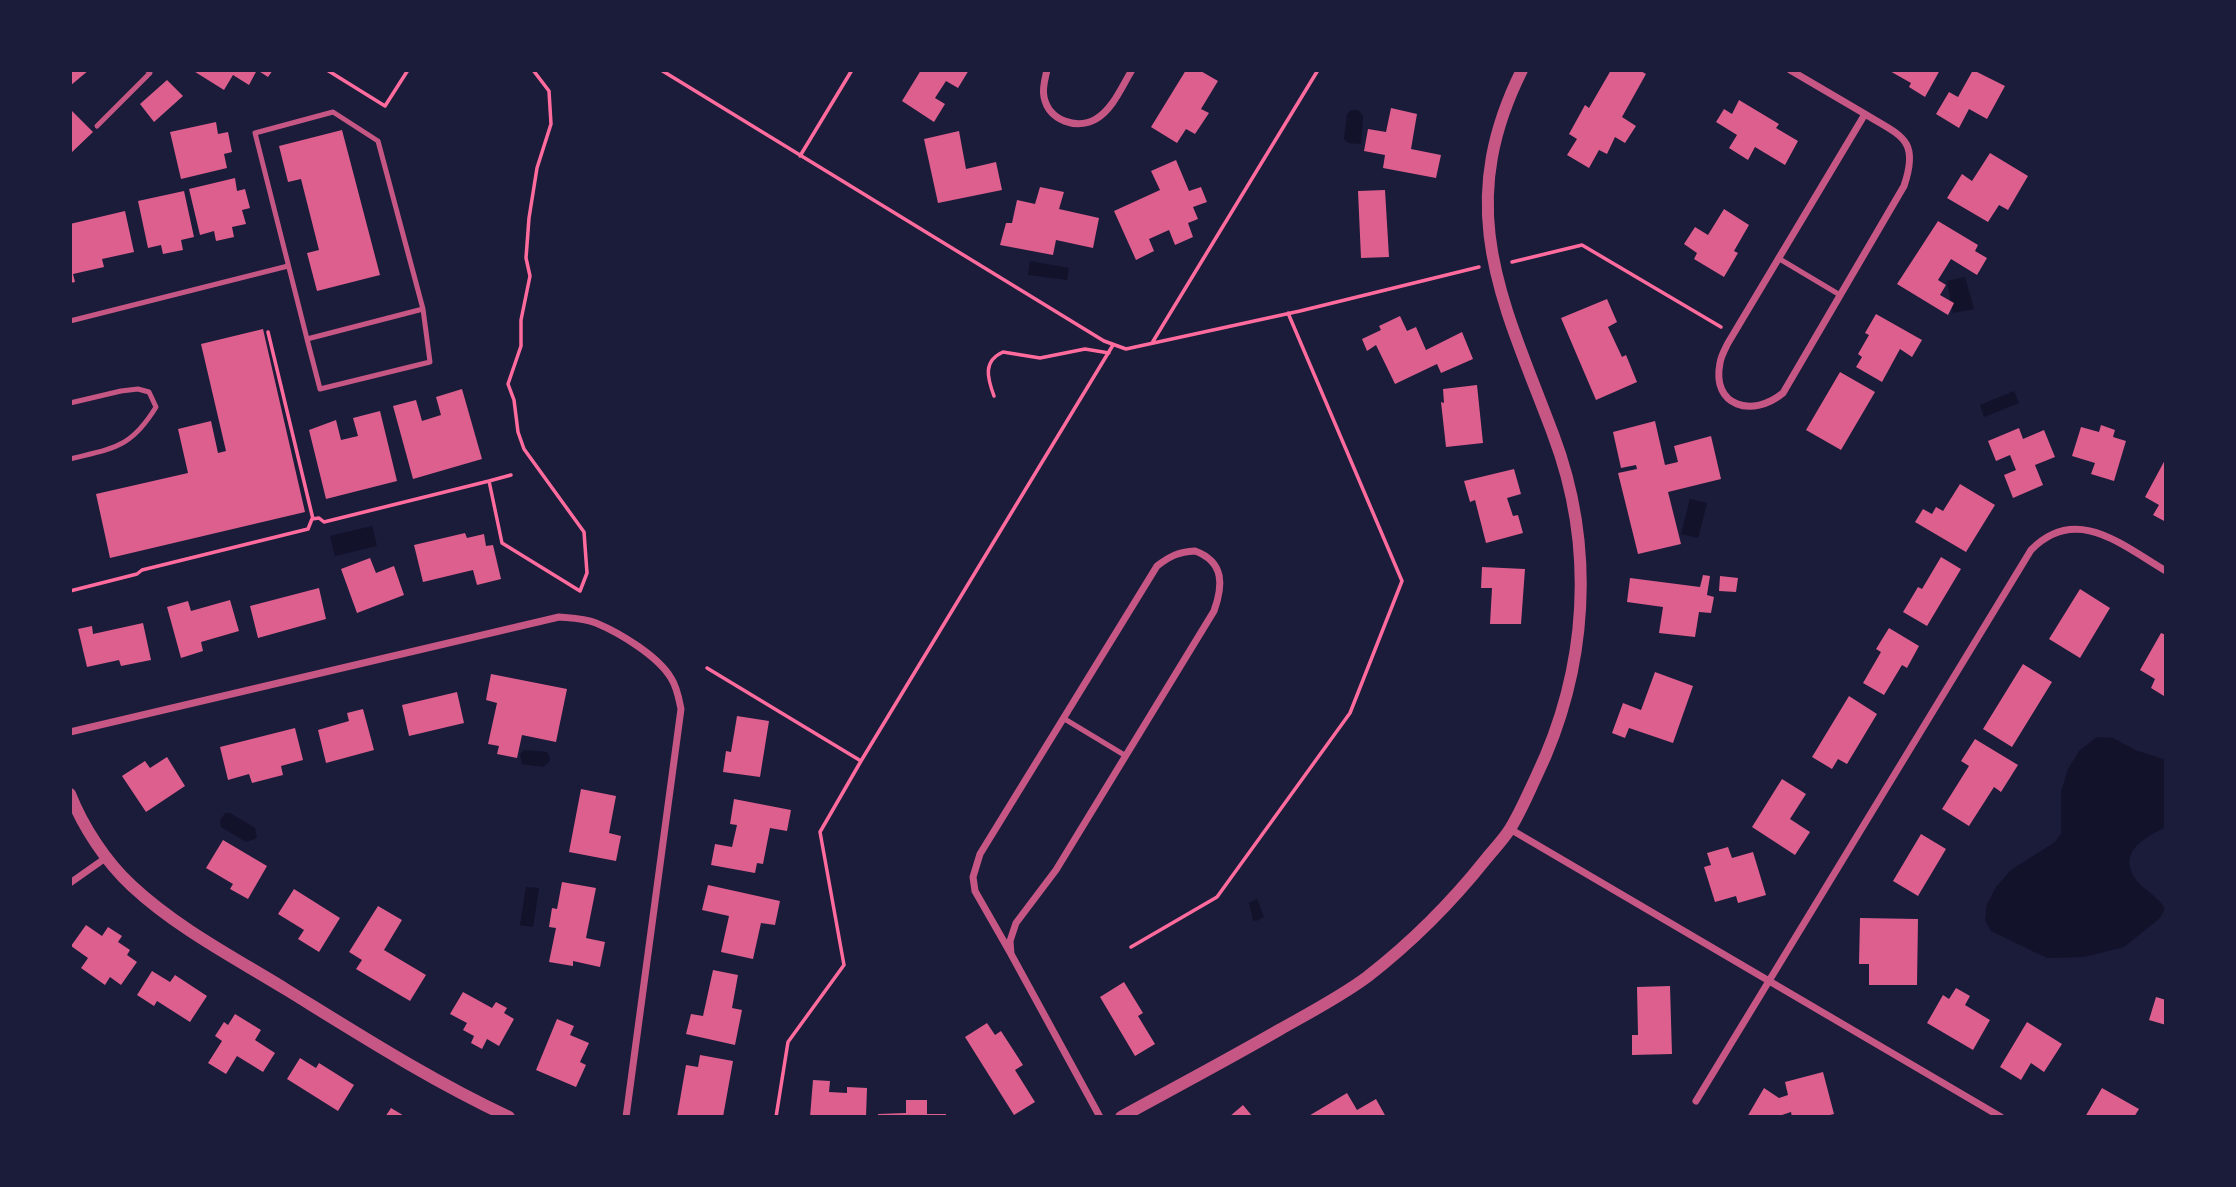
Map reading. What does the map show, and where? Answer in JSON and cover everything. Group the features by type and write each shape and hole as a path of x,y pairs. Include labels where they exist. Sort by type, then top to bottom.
{"street":[{"path":"1047,70 1044,98 1049,108 1059,119 1070,124 1083,124 1102,114 1132,70"},
{"path":"1121,1117 1320,1007 1367,977 1411,940 1446,906 1510,829 1548,752 1561,718 1574,667 1582,596 1581,560 1569,484 1555,437 1510,324 1491,253 1488,208 1492,161 1500,124 1522,70"},
{"path":"1790,70 1864,114 1899,135 1907,144 1911,155 1910,166 1904,186 1783,393 1771,403 1758,407 1745,408 1737,405 1723,391 1719,377 1720,362 1728,343 1864,114"},
{"path":"1696,1101 2031,550 2050,535 2081,528 2105,536 2166,571"},
{"path":"1011,954 1010,942 1016,923 1056,870 1214,611 1221,586 1220,576 1205,555 1195,551 1181,552 1157,566 980,854 974,870 975,891 1100,1117"},
{"path":"70,732 559,617 579,618 596,623 638,647 671,676 681,709 626,1117"},
{"path":"70,794 91,834 107,857 121,875 159,910 419,1071 509,1117"},
{"path":"1510,829 2001,1117"},
{"path":"70,883 107,857"}],"lane":[{"path":"97,126 150,73 148,70"},
{"path":"332,111 378,141 423,309 429,362 320,389 255,133 332,111"},
{"path":"1778,258 1840,295"},
{"path":"70,321 288,267"},
{"path":"307,339 423,309"},
{"path":"70,404 138,389 149,391 156,407 132,439 117,448 70,459"},
{"path":"1063,718 1125,756"}],"path":[{"path":"327,70 385,106 408,70"},
{"path":"489,481 502,543 580,591 587,573 583,532 524,449 508,384 521,346 521,320 530,276 526,258 529,218 537,168 551,124 549,91 533,70"},
{"path":"661,70 1114,345 1126,349 1479,267"},
{"path":"800,156 852,70"},
{"path":"1152,343 1318,70"},
{"path":"1512,262 1582,245 1721,327"},
{"path":"1131,947 1217,897 1350,713 1402,581 1288,313"},
{"path":"70,591 138,574 142,570 308,529 313,519 268,332"},
{"path":"776,1117 788,1042 844,965 821,832 861,761 1114,345"},
{"path":"993,396 987,370 989,363 1003,352 1040,358 1085,349 1109,352"},
{"path":"313,519 319,518 324,522 511,475"},
{"path":"707,668 861,761"}],"shaded area":[{"path":"1351,110 1358,110 1363,116 1361,144 1348,143 1344,139 1347,114"},
{"path":"1030,261 1069,268 1067,280 1028,275"},
{"path":"1965,277 1974,309 1953,313 1947,281"},
{"path":"2014,391 2019,403 1984,417 1980,405"},
{"path":"1690,499 1707,503 1698,538 1681,534"},
{"path":"372,526 377,546 335,556 330,536"},
{"path":"2097,737 2113,738 2135,750 2166,760 2166,827 2135,847 2130,862 2131,871 2137,881 2165,909 2159,919 2124,947 2084,957 2047,958 1991,931 1985,920 1987,904 1996,887 2011,870 2055,842 2061,833 2061,792 2068,769 2079,751"},
{"path":"524,750 547,752 549,762 543,767 522,764 520,754"},
{"path":"225,813 230,813 255,828 257,838 246,842 221,827 220,821"},
{"path":"526,887 539,888 533,927 520,925"},
{"path":"1257,899 1264,917 1256,921 1253,920 1249,903"}],"building":[{"path":"70,70 89,70 70,86"},
{"path":"192,70 257,70 249,85 233,75 224,90"},
{"path":"257,70 273,70 268,77"},
{"path":"921,70 969,70 958,88 946,81 935,98 945,104 934,122 902,101"},
{"path":"1186,70 1199,70 1218,81 1201,109 1209,113 1195,134 1186,129 1177,143 1151,127"},
{"path":"1611,70 1639,70 1646,74 1622,117 1636,126 1625,143 1615,137 1607,154 1599,150 1589,168 1567,155 1577,139 1569,134 1585,105 1589,108"},
{"path":"1888,70 1940,70 1925,97 1909,87 1911,83"},
{"path":"1973,70 2005,86 1987,119 1969,109 1959,128 1936,114 1949,92 1958,97"},
{"path":"167,80 183,96 154,122 140,104"},
{"path":"1739,100 1779,124 1776,128 1798,141 1785,165 1755,147 1748,160 1729,148 1737,135 1716,122 1724,109 1732,114"},
{"path":"1391,108 1417,114 1411,149 1441,155 1436,178 1383,168 1385,155 1364,151 1368,129 1386,132"},
{"path":"70,109 93,132 70,154"},
{"path":"216,122 218,134 228,132 232,152 224,154 227,168 181,179 170,132"},
{"path":"342,130 380,275 317,291 307,253 319,250 301,179 288,182 279,146"},
{"path":"959,131 966,169 996,162 1002,190 938,203 924,139"},
{"path":"1990,153 2028,176 2008,210 1999,205 1988,222 1947,198 1962,174 1972,181"},
{"path":"1176,160 1189,191 1201,187 1207,202 1193,207 1198,219 1188,223 1193,237 1175,245 1169,230 1149,239 1154,251 1136,260 1114,211 1160,190 1151,171"},
{"path":"235,178 237,191 245,189 250,208 242,210 246,224 232,227 234,237 216,241 214,231 200,235 189,189"},
{"path":"1040,187 1064,192 1059,209 1099,218 1093,248 1056,240 1053,255 1000,245 1006,223 1012,223 1017,200 1035,204"},
{"path":"1385,190 1389,257 1361,258 1358,191"},
{"path":"184,191 194,237 181,240 183,250 163,254 161,245 148,248 138,201"},
{"path":"1724,209 1749,225 1734,251 1738,253 1724,277 1694,259 1697,253 1684,244 1695,227 1708,235"},
{"path":"125,211 134,252 102,259 104,267 73,274 75,282 70,283 70,224"},
{"path":"1938,221 1978,245 1975,251 1987,258 1977,275 1951,259 1938,280 1946,285 1940,295 1954,303 1948,315 1897,284"},
{"path":"1607,299 1617,322 1608,327 1622,357 1626,355 1637,382 1596,400 1561,318"},
{"path":"1876,314 1922,340 1912,357 1900,349 1882,382 1856,367 1862,357 1858,354 1869,335 1865,333"},
{"path":"1400,316 1407,331 1416,327 1426,350 1462,332 1473,359 1441,373 1437,364 1395,384 1376,345 1367,351 1362,339 1381,330 1379,326"},
{"path":"263,329 305,512 110,558 96,494 188,473 178,429 211,421 218,453 226,451 201,344"},
{"path":"1840,372 1875,392 1841,450 1806,430"},
{"path":"1477,385 1483,443 1446,447 1441,402 1444,403 1443,389"},
{"path":"462,389 482,459 413,479 393,406 416,400 422,421 441,415 436,397"},
{"path":"380,411 397,481 326,499 309,430 336,420 341,440 358,436 353,418"},
{"path":"1655,421 1665,465 1678,462 1674,446 1711,436 1721,479 1668,492 1681,544 1638,554 1618,473 1637,469 1636,465 1621,468 1613,432"},
{"path":"2101,425 2115,430 2113,437 2126,441 2114,481 2091,474 2095,463 2072,456 2081,427 2099,432"},
{"path":"2019,428 2023,439 2044,430 2055,457 2035,465 2043,485 2013,498 2004,475 2016,470 2010,455 1996,461 1988,441"},
{"path":"2166,458 2166,522 2153,515 2159,505 2145,497"},
{"path":"1514,469 1521,494 1507,498 1513,516 1518,515 1523,533 1486,543 1475,500 1470,502 1464,481"},
{"path":"1960,484 1995,505 1966,552 1915,522 1923,509 1932,514 1936,507 1943,511"},
{"path":"465,533 467,538 484,534 486,546 493,545 501,579 477,585 473,570 423,582 414,545"},
{"path":"1941,557 1961,569 1927,626 1903,612 1918,587 1922,589"},
{"path":"370,558 376,573 394,566 404,595 357,613 341,569"},
{"path":"1482,567 1525,569 1521,624 1490,624 1492,588 1481,588"},
{"path":"1703,575 1710,576 1707,595 1714,597 1711,613 1699,612 1695,637 1659,633 1663,607 1627,602 1630,578 1700,587"},
{"path":"1720,576 1738,578 1736,592 1719,591"},
{"path":"319,588 326,619 258,638 250,606"},
{"path":"2080,589 2110,608 2080,658 2049,639"},
{"path":"230,600 239,631 201,642 203,651 181,658 167,607 188,601 191,611"},
{"path":"143,623 151,660 121,666 119,660 87,667 78,629 92,626 93,634"},
{"path":"1889,628 1919,646 1907,668 1902,665 1884,695 1863,683 1881,652 1876,649"},
{"path":"2161,633 2166,635 2164,696 2151,688 2155,679 2140,670"},
{"path":"2023,664 2052,682 2012,747 1983,729"},
{"path":"1655,672 1693,686 1673,743 1629,728 1625,738 1612,733 1623,703 1641,710"},
{"path":"491,674 567,689 556,742 522,735 517,758 497,754 499,746 488,744 497,703 486,700"},
{"path":"457,692 464,723 409,736 402,705"},
{"path":"1849,696 1877,714 1847,764 1838,759 1832,769 1812,757"},
{"path":"363,709 374,750 326,763 318,730 349,721 347,713"},
{"path":"737,716 769,721 760,777 723,772 726,751 731,752"},
{"path":"295,728 303,760 281,766 283,775 252,783 249,774 228,780 220,747"},
{"path":"1975,739 2018,765 2001,792 1994,787 1969,826 1942,809 1969,766 1961,761"},
{"path":"167,757 185,786 146,812 122,776 145,761 150,768"},
{"path":"1782,779 1806,794 1790,819 1810,832 1795,855 1752,827"},
{"path":"581,789 616,796 609,833 621,836 616,861 569,852"},
{"path":"734,799 791,810 787,831 770,828 763,864 757,863 755,873 711,865 715,844 732,847 737,825 730,824"},
{"path":"1921,834 1946,849 1918,896 1893,881"},
{"path":"223,840 267,866 248,899 230,889 233,884 206,868"},
{"path":"1728,847 1732,858 1753,852 1766,895 1738,903 1736,896 1715,902 1704,867 1711,865 1707,853"},
{"path":"562,882 596,888 586,938 605,942 600,967 573,961 573,966 549,962 556,928 549,927 552,908 557,909"},
{"path":"708,885 780,901 775,925 761,923 753,959 721,952 729,916 702,910"},
{"path":"294,889 340,918 319,952 298,939 304,930 278,914"},
{"path":"378,906 402,920 384,950 426,975 410,1001 356,969 362,960 349,952"},
{"path":"1860,918 1918,919 1917,985 1869,985 1869,964 1859,964"},
{"path":"86,925 102,936 108,927 122,936 118,942 130,950 127,955 137,962 121,985 110,977 105,985 81,968 88,958 71,946"},
{"path":"713,970 738,975 732,1008 742,1010 735,1045 686,1034 691,1014 703,1016"},
{"path":"152,971 170,982 175,975 207,996 190,1022 157,1001 154,1006 137,995"},
{"path":"1124,982 1143,1013 1138,1016 1155,1044 1135,1056 1100,997"},
{"path":"1670,986 1672,1054 1632,1055 1632,1035 1638,1035 1637,987"},
{"path":"1956,988 1970,996 1965,1005 1990,1020 1973,1050 1927,1023 1943,995 1949,999"},
{"path":"463,992 492,1008 496,1002 507,1008 504,1013 514,1019 499,1046 487,1039 482,1049 471,1043 474,1036 463,1030 467,1023 450,1014"},
{"path":"2156,997 2166,1000 2166,1025 2149,1020"},
{"path":"235,1014 261,1030 255,1040 275,1053 263,1072 237,1056 226,1074 208,1063 222,1041 215,1036 224,1022 228,1025"},
{"path":"557,1019 574,1026 570,1035 589,1043 580,1062 586,1065 576,1087 536,1070"},
{"path":"2027,1022 2062,1044 2044,1072 2031,1063 2021,1080 2000,1067"},
{"path":"987,1023 995,1035 1001,1031 1023,1065 1015,1070 1035,1102 1014,1115 965,1037"},
{"path":"700,1055 733,1061 723,1117 677,1117 686,1065 698,1067"},
{"path":"300,1058 316,1068 319,1063 354,1085 338,1111 287,1079"},
{"path":"1823,1072 1834,1114 1792,1117 1791,1112 1776,1117 1747,1117 1764,1088 1779,1098 1788,1095 1785,1082"},
{"path":"813,1080 830,1081 829,1092 847,1093 847,1087 867,1088 866,1117 810,1117"},
{"path":"2102,1088 2139,1109 2134,1117 2085,1117"},
{"path":"1347,1093 1357,1110 1376,1099 1386,1117 1307,1117"},
{"path":"906,1100 927,1100 927,1114 946,1114 946,1117 878,1117 878,1114 906,1113"},
{"path":"1243,1105 1253,1117 1229,1117"},
{"path":"391,1108 406,1117 385,1117"}]}
